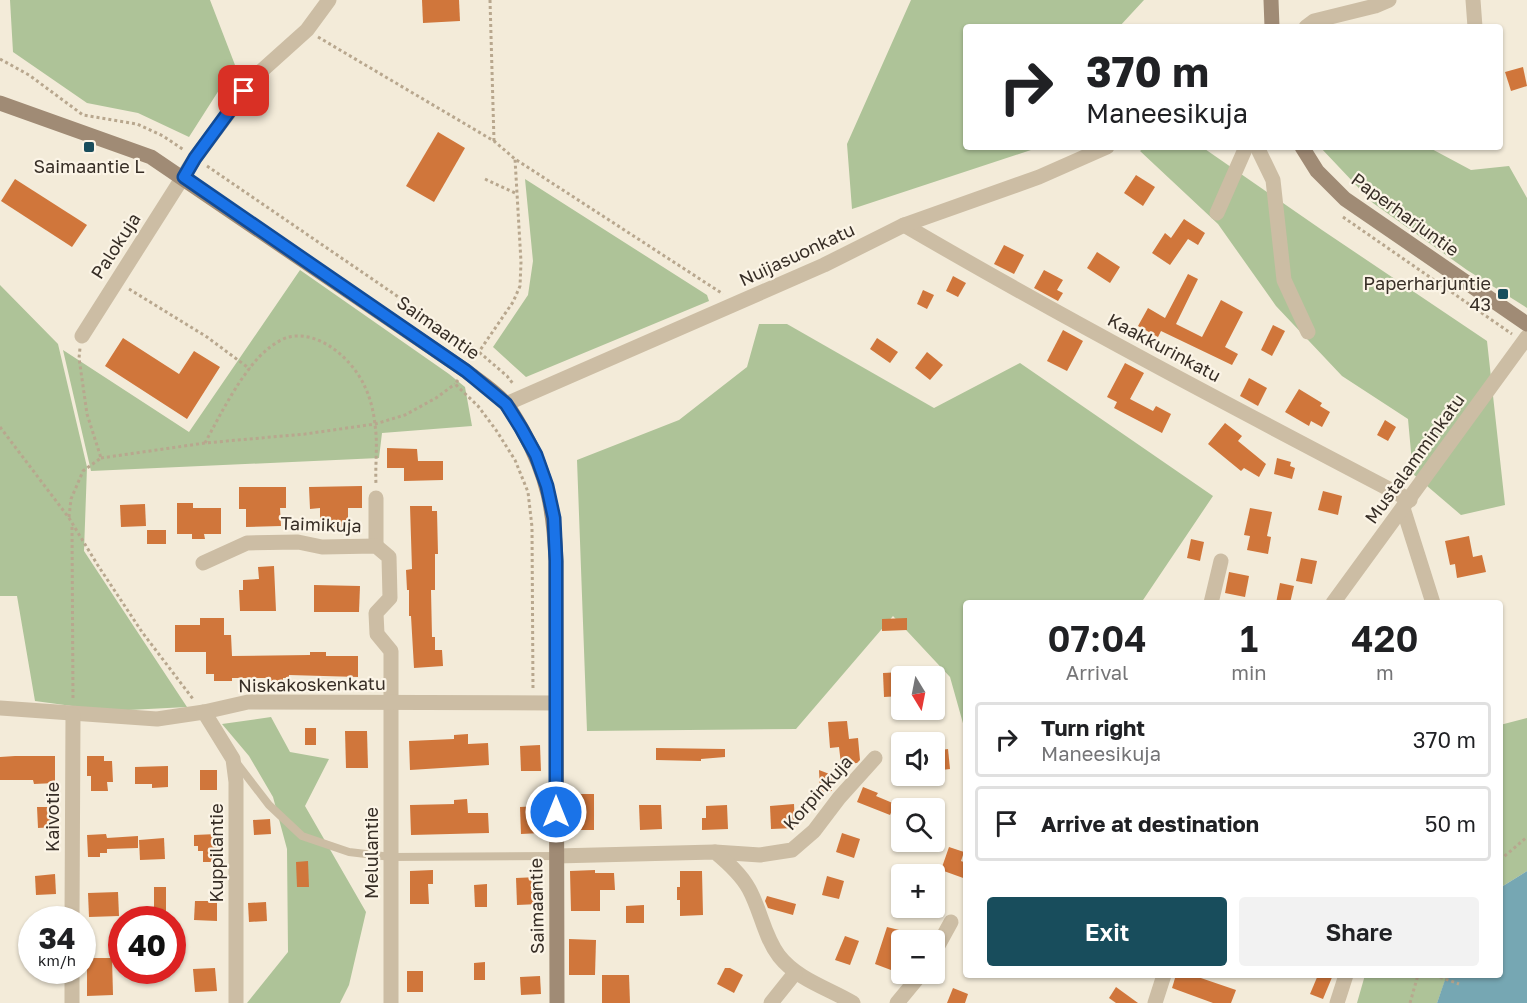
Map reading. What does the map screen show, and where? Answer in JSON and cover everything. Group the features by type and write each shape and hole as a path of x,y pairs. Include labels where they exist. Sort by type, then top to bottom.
{"street":[{"name":"Palokuja","path":"82,336 195,158 257,75 307,30 328,0"},
{"path":"1271,0 1272,24"},
{"path":"1310,24 1389,0"},
{"path":"1473,0 1475,24"},
{"name":"Saimaantie","path":"0,103 151,157 184,177 466,371 506,404 536,455 547,486 554,518 557,1003"},
{"name":"Nuijasuonkatu","path":"506,404 825,266 904,225 1039,177 1100,150"},
{"path":"1217,213 1245,150"},
{"path":"1258,150 1273,180 1284,280 1308,332"},
{"name":"Paperharjuntie","path":"1304,150 1317,171 1345,199 1527,324"},
{"name":"Kaakkurinkatu","path":"904,225 1009,287 1406,504"},
{"name":"Mustalamminkatu","path":"1335,600 1527,337"},
{"path":"376,498 376,546"},
{"path":"1406,504 1431,600"},
{"name":"Taimikuja","path":"203,563 247,543 298,542 322,547 376,546 389,557 390,598 376,613 377,634 391,651 392,702"},
{"path":"1212,600 1221,561"},
{"name":"Niskakoskenkatu","path":"0,708 73,715 157,719 248,702 555,703"},
{"name":"Melulantie","path":"391,1003 392,702"},
{"name":"Kuppilantie","path":"204,712 233,759 236,782 236,1003"},
{"name":"Kaivotie","path":"72,906 73,715"},
{"name":"Korpinkuja","path":"556,856 715,852 760,855 792,850 814,831 839,798 875,758"},
{"path":"715,852 729,863 749,889 767,935 778,955 795,973 853,1003"},
{"path":"945,933 951,922"},
{"path":"771,1003 795,973"},
{"path":"1155,1003 1163,978"},
{"path":"1337,1003 1345,978"},
{"path":"72,984 72,1003"},
{"path":"897,1003 913,984"}],"lane":[{"path":"233,759 269,805 302,836 349,852 391,857 556,856"}],"path":[{"path":"490,0 494,141"},
{"path":"307,30 494,141 515,159 738,304"},
{"path":"0,59 29,75 83,115 137,124 163,136 479,352 507,376 522,396"},
{"path":"479,352 513,303 520,286 521,262 515,193 515,159"},
{"path":"485,179 515,193"},
{"path":"117,282 207,338 250,369"},
{"path":"82,336 79,358 81,380 87,414 100,458"},
{"path":"205,443 226,405 250,369 267,349 288,337 311,336 349,362 364,385 375,424 376,498"},
{"path":"69,518 71,498 83,471 100,458 205,443 305,434 375,424 405,415 436,398 455,384 466,371"},
{"path":"455,384 478,406 496,430 515,460 528,492 532,537 533,704"},
{"path":"0,427 69,518 142,632 204,712"},
{"path":"72,525 73,715"},
{"path":"1503,857 1527,837"},
{"path":"1410,1003 1417,978"},
{"path":"1443,978 1459,984"}],"green space":[{"path":"10,0 210,0 235,65 189,137 138,113 87,103 13,52"},
{"path":"911,0 1144,0 1122,24 963,24 963,150 1031,150 852,209 847,144"},
{"path":"1206,150 1487,341 1505,505 1461,515 1413,474 1408,419 1342,376 1276,306 1218,224 1140,151"},
{"path":"1323,150 1434,150 1471,170 1509,166 1527,198 1527,308 1467,270 1373,203"},
{"path":"525,179 707,295 709,301 526,377 493,347 528,295 533,261"},
{"path":"300,270 465,387 472,426 382,433 379,458 91,471 63,350 189,432"},
{"path":"0,285 58,344 87,467 84,551 187,707 109,711 35,701 17,596 0,596"},
{"path":"759,324 787,324 934,408 1020,363 1213,496 1143,600 963,600 963,723 945,666 940,666 893,616 796,729 587,731 577,460 679,420 747,367"},
{"path":"271,717 290,752 329,759 305,806 366,912 349,985 340,1003 247,1003 288,952 287,849 273,797 249,756 222,724"},
{"path":"1527,718 1527,871 1503,886 1503,724"},
{"path":"1364,978 1446,978 1437,1003 1357,1003"}],"water":[{"path":"1527,871 1527,1003 1437,1003 1446,978 1503,978 1503,886"}],"building":[{"path":"422,0 459,0 460,21 423,23"},
{"path":"1523,67 1527,86 1511,91 1505,72"},
{"path":"438,132 465,148 434,202 406,186"},
{"path":"1136,175 1155,187 1143,206 1124,193"},
{"path":"15,179 87,225 72,247 1,201"},
{"path":"1184,219 1205,233 1198,245 1188,239 1170,265 1152,253 1165,233 1171,238"},
{"path":"1004,245 1024,255 1014,274 994,264"},
{"path":"1097,252 1120,267 1110,283 1087,268"},
{"path":"1044,270 1063,280 1057,290 1063,293 1058,301 1034,288"},
{"path":"1188,274 1198,279 1176,324 1202,337 1221,300 1243,312 1225,347 1238,354 1232,365 1161,331 1158,337 1138,326 1148,308 1165,318"},
{"path":"953,276 966,283 958,297 946,291"},
{"path":"923,290 934,295 927,309 917,304"},
{"path":"1273,325 1285,331 1272,356 1261,350"},
{"path":"1063,330 1083,341 1067,371 1047,361"},
{"path":"123,338 179,374 194,351 220,367 187,419 105,366"},
{"path":"877,338 898,352 890,363 870,349"},
{"path":"927,352 943,365 930,380 915,368"},
{"path":"1125,363 1144,373 1130,399 1153,411 1156,406 1171,414 1162,433 1114,408 1117,402 1107,397"},
{"path":"1249,378 1267,388 1258,406 1240,396"},
{"path":"1299,389 1322,403 1320,406 1330,412 1322,427 1311,421 1309,426 1285,412"},
{"path":"1385,420 1396,427 1388,441 1377,435"},
{"path":"1225,423 1242,436 1238,441 1266,464 1259,477 1244,468 1241,471 1208,444"},
{"path":"387,448 417,449 418,461 443,461 443,480 404,481 404,468 387,468"},
{"path":"1277,458 1291,462 1290,466 1295,468 1292,479 1274,474"},
{"path":"362,486 362,508 348,508 348,527 320,528 320,508 310,509 309,487"},
{"path":"239,487 286,487 286,508 280,508 281,526 246,527 246,509 239,509"},
{"path":"1323,491 1342,496 1338,515 1318,510"},
{"path":"177,503 193,503 193,508 221,508 221,534 204,534 205,539 192,539 192,534 177,534"},
{"path":"145,504 146,526 121,527 120,505"},
{"path":"410,506 432,506 432,511 437,511 438,554 435,554 435,590 431,590 432,637 435,637 435,650 442,650 443,666 414,668 406,570 412,569"},
{"path":"1250,508 1272,512 1267,536 1271,537 1268,554 1247,550 1250,536 1244,535"},
{"path":"147,530 166,530 166,544 147,544"},
{"path":"1469,536 1473,557 1482,555 1486,572 1457,578 1455,564 1450,565 1445,541"},
{"path":"1191,539 1204,542 1200,561 1187,558"},
{"path":"1301,558 1317,561 1312,584 1296,581"},
{"path":"274,566 276,611 240,611 239,590 243,590 243,580 259,579 258,567"},
{"path":"1229,572 1249,576 1245,597 1225,593"},
{"path":"1280,583 1294,586 1291,600 1277,600"},
{"path":"314,585 360,586 359,612 314,612"},
{"path":"200,618 224,618 224,635 231,635 232,656 310,655 310,652 326,652 326,656 358,656 358,677 289,675 289,678 283,678 283,682 271,682 271,678 232,678 232,681 214,681 214,674 206,674 206,652 175,652 175,625 200,625"},
{"path":"907,618 907,630 882,631 882,619"},
{"path":"883,673 891,673 891,697 884,697"},
{"path":"847,721 849,739 858,738 860,760 857,763 841,764 839,747 830,748 828,722"},
{"path":"305,728 316,728 316,745 305,745"},
{"path":"345,731 367,731 368,768 346,768"},
{"path":"468,734 468,744 488,743 489,765 410,770 409,741 454,739 454,735"},
{"path":"540,745 541,771 521,771 520,746"},
{"path":"656,748 725,749 725,757 701,759 701,761 656,760"},
{"path":"945,749 948,749 950,769 945,770"},
{"path":"55,756 55,783 34,784 33,780 0,780 0,757"},
{"path":"87,756 104,756 104,761 112,761 113,782 107,782 108,791 91,791 91,776 87,776"},
{"path":"168,766 168,787 152,788 152,784 135,784 135,767"},
{"path":"200,770 217,770 217,790 200,790"},
{"path":"819,770 832,775 832,791 820,792"},
{"path":"863,787 878,793 876,796 891,802 891,813 890,815 857,802"},
{"path":"571,794 594,794 594,830 571,830"},
{"path":"467,799 468,813 488,813 489,833 411,835 410,805 454,804 454,800"},
{"path":"794,804 795,828 771,829 770,806"},
{"path":"639,805 661,805 662,829 640,830"},
{"path":"727,805 728,829 702,830 702,818 706,818 706,806"},
{"path":"540,806 541,833 521,834 520,807"},
{"path":"37,807 50,807 50,813 55,813 56,827 38,828"},
{"path":"270,819 271,834 254,835 253,820"},
{"path":"842,833 860,839 854,858 836,852"},
{"path":"106,834 107,838 138,836 138,848 107,849 107,853 100,853 100,857 88,857 87,835"},
{"path":"217,834 217,862 203,862 203,851 198,851 198,846 194,846 194,835"},
{"path":"164,838 165,859 140,860 139,840"},
{"path":"949,847 963,852 961,861 963,862 963,878 945,871 945,864 943,864"},
{"path":"308,861 309,887 297,887 296,862"},
{"path":"433,870 433,884 428,884 429,904 410,904 410,871"},
{"path":"595,870 595,873 614,873 615,890 600,890 600,911 571,911 570,871"},
{"path":"680,871 702,871 703,915 680,916 677,887 680,887"},
{"path":"55,874 56,894 36,895 35,876"},
{"path":"827,876 844,881 839,899 822,895"},
{"path":"538,877 539,904 517,905 516,878"},
{"path":"487,884 487,907 475,907 474,885"},
{"path":"154,887 166,887 166,906 154,906"},
{"path":"118,892 119,906 108,906 108,916 96,917 96,906 89,906 88,893"},
{"path":"767,896 796,904 793,915 768,908 765,901"},
{"path":"195,901 217,901 217,921 194,920"},
{"path":"266,902 267,921 249,922 248,903"},
{"path":"644,905 644,923 626,923 626,906"},
{"path":"887,927 899,930 891,930 891,970 875,964"},
{"path":"845,936 859,941 850,965 835,960"},
{"path":"569,939 596,940 595,975 569,975"},
{"path":"96,958 108,958 108,984 113,984 113,995 87,996 87,984 96,984"},
{"path":"485,962 485,980 474,980 474,963"},
{"path":"215,968 217,991 195,992 193,969"},
{"path":"725,968 730,968 743,975 734,993 717,984"},
{"path":"407,971 423,971 423,992 407,992"},
{"path":"602,975 629,975 630,1003 602,1003"},
{"path":"540,976 541,994 521,995 520,977"},
{"path":"1175,978 1201,978 1236,990 1231,1003 1213,1003 1172,988"},
{"path":"1317,978 1332,978 1323,999 1310,994"},
{"path":"1116,987 1138,1003 1116,1003 1109,998"},
{"path":"953,988 968,994 965,1003 947,1003"}],"place":[{"name":"Saimaantie L","path":"89,147"},
{"name":"Paperharjuntie 43","path":"1503,294"}],"route":[{"path":"244,91 195,158 184,177 489,389 506,404 536,455 547,486 554,518 556,812"}]}
